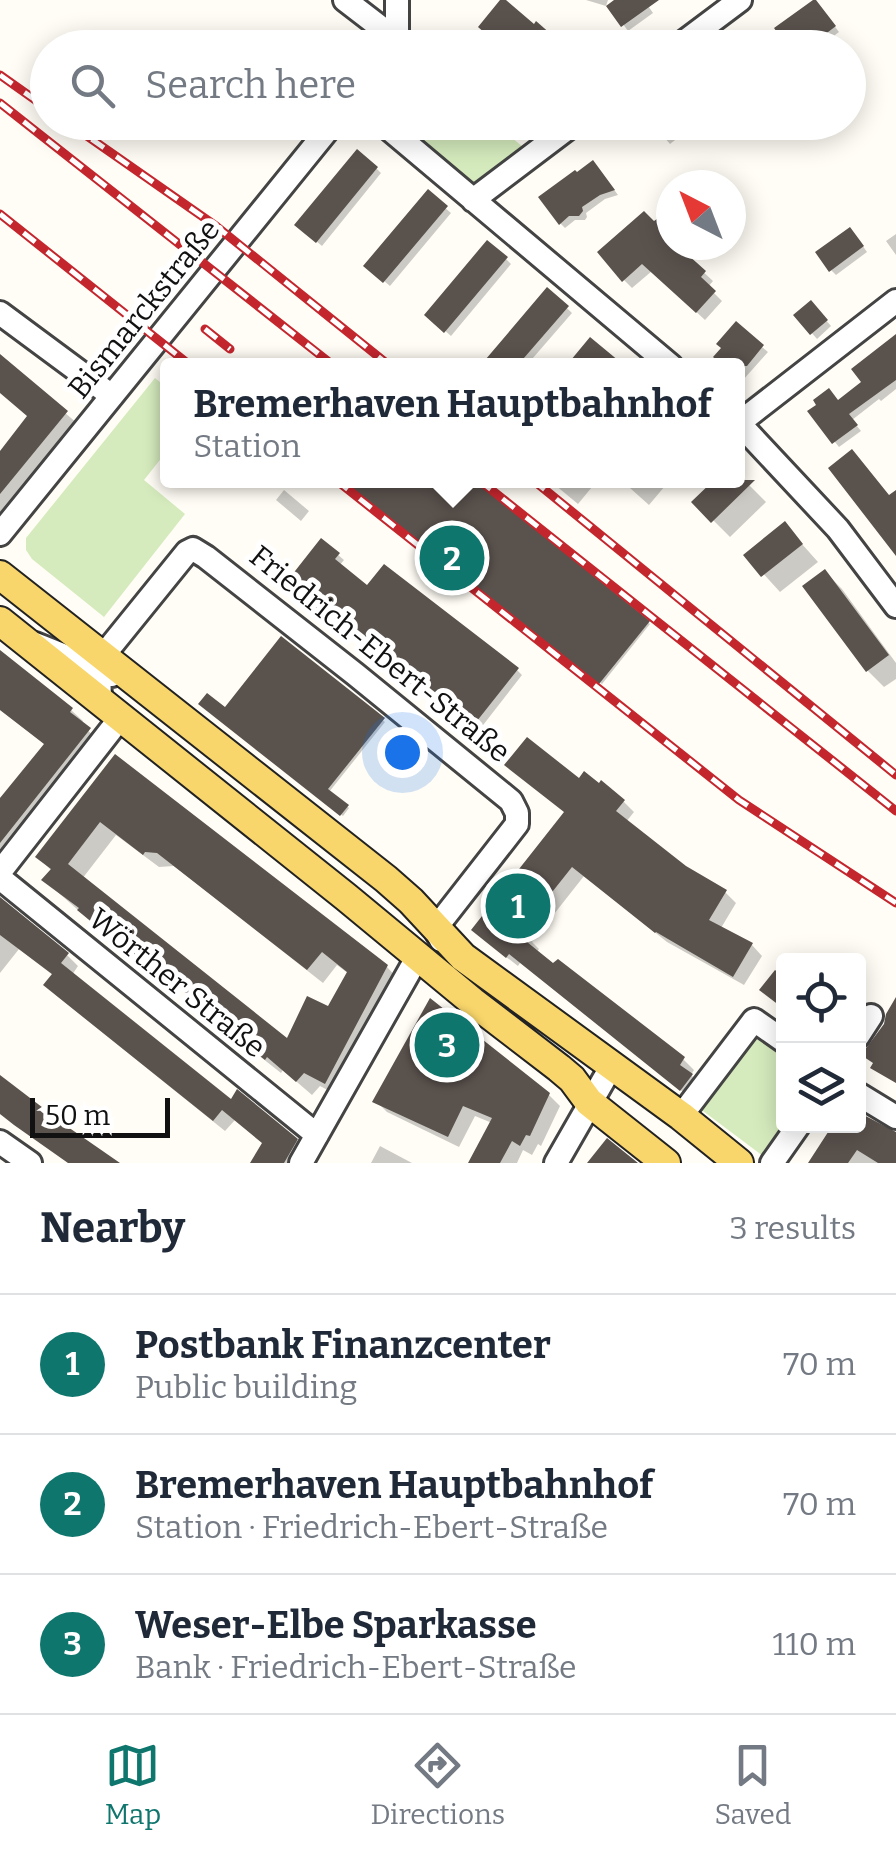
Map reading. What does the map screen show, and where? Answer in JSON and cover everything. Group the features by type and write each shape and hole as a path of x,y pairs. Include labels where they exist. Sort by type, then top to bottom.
{"main road":[{"path":"0,575 100,664 137,682 386,879 463,957 739,1163"},
{"path":"0,621 559,1068 590,1102 666,1163"},
{"name":"Friedrich-Ebert-Straße","path":"418,956 435,929"}],"street":[{"path":"345,0 378,30"},
{"path":"395,30 398,0"},
{"path":"700,30 740,0"},
{"name":"Bismarckstraße","path":"0,534 319,140"},
{"path":"402,140 661,358"},
{"path":"473,200 552,140"},
{"path":"745,417 896,301"},
{"path":"0,313 112,396"},
{"path":"745,429 838,529 896,606"},
{"name":"Friedrich-Ebert-Straße","path":"100,664 187,552 194,549 356,674 511,802 517,813 517,824 435,929"},
{"path":"0,875 110,708 100,664 27,642"},
{"name":"Wörther Straße","path":"0,875 317,1135"},
{"path":"435,929 473,1002"},
{"path":"301,1163 418,956"},
{"path":"681,1116 754,1020 776,1036"},
{"path":"556,1163 611,1066"},
{"path":"866,1099 896,1117"},
{"path":"772,1163 793,1133"},
{"path":"0,1142 30,1163"}],"green space":[{"path":"417,140 515,140 523,147 476,186"},
{"path":"155,378 160,382 160,460 144,480 185,514 104,617 32,559 26,550 26,538"},
{"path":"758,1032 776,1046 778,1133 763,1156 699,1108"}],"building":[{"path":"500,0 506,0 546,30 481,30 478,27"},
{"path":"614,0 659,0 621,27 606,6"},
{"path":"813,0 836,26 831,30 774,28"},
{"path":"357,149 378,167 316,243 294,225"},
{"path":"593,160 615,190 600,195 582,207 579,216 569,216 559,225 538,197"},
{"path":"428,189 448,206 383,283 363,266"},
{"path":"644,211 654,221 656,260 694,260 706,271 701,277 716,291 696,313 642,264 622,282 597,252"},
{"path":"850,227 864,246 829,272 815,252"},
{"path":"487,240 508,257 444,333 424,315"},
{"path":"547,287 569,306 524,358 487,358"},
{"path":"811,300 828,320 810,335 793,315"},
{"path":"736,321 764,345 745,366 745,358 714,358 721,348 716,344"},
{"path":"896,334 896,380 849,414 858,425 832,444 807,411 816,405 813,400 829,388 838,400 861,382 851,369"},
{"path":"590,337 615,358 573,358"},
{"path":"0,354 68,411 0,494 0,451 27,416 0,393"},
{"path":"852,449 889,495 896,490 896,556 828,468"},
{"path":"745,480 755,480 711,523 691,502 706,488 745,488"},
{"path":"351,488 484,488 650,621 599,684"},
{"path":"785,521 803,544 761,577 743,555"},
{"path":"321,538 340,553 335,559 367,585 384,564 519,668 473,726 436,697 432,701 284,585"},
{"path":"825,569 889,655 866,672 802,586"},
{"path":"281,636 385,718 328,789 349,805 340,816 198,704 207,693 225,707"},
{"path":"0,650 73,708 70,712 91,728 0,843 0,798 44,744 0,710"},
{"path":"527,737 579,778 584,771 599,783 601,780 625,800 616,811 686,866 727,890 709,920 753,943 733,977 655,933 572,867 522,930 531,937 527,942 553,963 558,959 685,1057 680,1065 693,1074 680,1091 509,954 506,958 471,930 564,812 504,765"},
{"path":"115,754 388,965 325,1084 304,1073 296,1082 41,880 51,869 35,857","holes":["100,822 143,855 157,853 307,970 322,952 347,972 328,1006 307,996 287,1038 68,864"]},
{"path":"0,897 69,953 61,963 231,1099 237,1089 298,1139 284,1163 250,1163 262,1143 222,1110 213,1121 43,985 52,974 0,935"},
{"path":"775,970 776,971 776,1003 759,990"},
{"path":"896,997 896,1083 870,1068 873,1063 866,1058 866,1048 884,1024"},
{"path":"430,998 550,1093 530,1136 526,1135 520,1146 512,1141 500,1163 468,1163 492,1118 463,1106 448,1137 372,1102"},
{"path":"0,1075 120,1163 68,1163 14,1125 0,1114"},
{"path":"866,1116 896,1132 896,1163 878,1163 857,1150 848,1163 808,1163 827,1133 866,1133"},
{"path":"607,1138 638,1163 587,1163"}],"railway":[{"path":"0,75 30,96"},
{"path":"0,103 30,127"},
{"path":"47,140 324,358"},
{"path":"93,140 216,226 380,358"},
{"path":"0,214 181,358"},
{"path":"205,329 230,349"},
{"path":"346,488 739,800 896,903"},
{"path":"489,488 896,811"},
{"path":"543,488 896,775"}],"place":[{"name":"Bremerhaven Hauptbahnhof","path":"452,558"},
{"name":"Postbank Finanzcenter","path":"518,906"},
{"name":"Weser-Elbe Sparkasse","path":"447,1045"}]}
